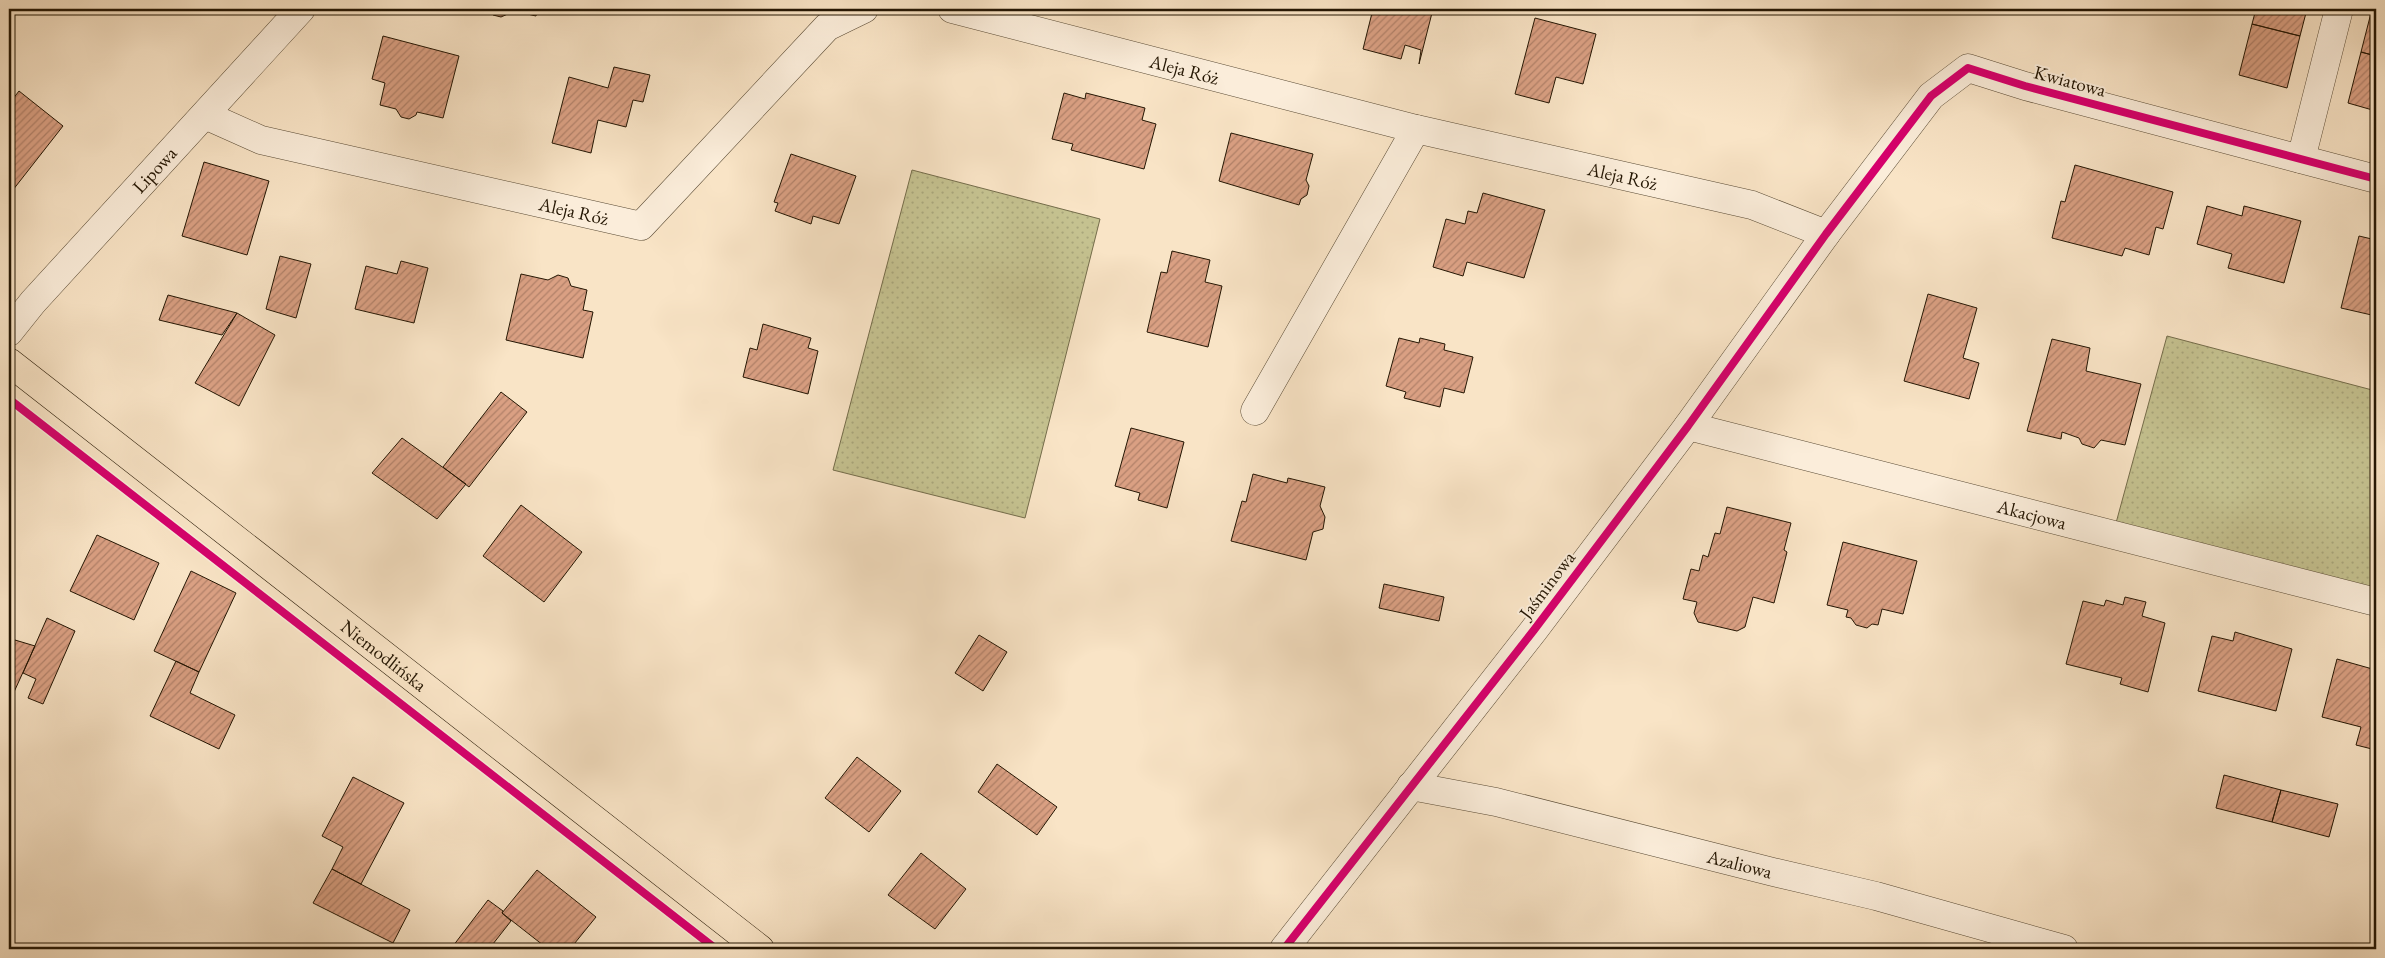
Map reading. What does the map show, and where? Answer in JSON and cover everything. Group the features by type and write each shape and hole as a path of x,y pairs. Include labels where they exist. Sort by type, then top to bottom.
{"main road":[{"name":"Niemodlińska","path":"9,362 760,949"}],"street":[{"name":"Lipowa","path":"9,332 33,302 301,9"},
{"name":"Aleja Róż","path":"205,116 261,140 641,226 827,27 864,9"},
{"name":"Aleja Róż","path":"952,9 1416,129 1752,206 1826,234"},
{"path":"2301,160 2340,9"},
{"name":"Kwiatowa","path":"1826,234 1930,96 1968,68 2024,86 2376,179"},
{"path":"1255,411 1416,129"},
{"name":"Jaśminowa","path":"1284,949 1534,630 1688,426 1826,234"},
{"name":"Akacjowa","path":"1688,426 2376,602"},
{"name":"Azaliowa","path":"1412,786 1496,802 1876,896 2064,949"}],"shaded area":[{"path":"912,170 1100,219 1025,518 833,470"},
{"path":"2167,336 2376,391 2376,602 2113,534"}],"building":[{"path":"490,9 538,9 536,16 510,10 510,13 501,17 493,15"},
{"path":"1373,9 1433,9 1419,64 1421,50 1405,45 1401,59 1363,49"},
{"path":"2256,9 2307,9 2300,36 2252,24"},
{"path":"2372,9 2376,9 2376,56 2361,52"},
{"path":"1535,18 1596,34 1583,84 1556,77 1549,103 1515,94"},
{"path":"2252,24 2300,36 2287,88 2239,75"},
{"path":"383,36 459,56 443,118 417,112 416,115 409,119 401,117 396,109 380,105 385,83 372,79"},
{"path":"2361,52 2376,56 2376,111 2348,103"},
{"path":"614,67 650,75 643,102 633,100 626,127 598,120 591,153 552,143 569,77 608,88"},
{"path":"19,91 63,126 9,195 9,104"},
{"path":"1064,93 1085,99 1086,93 1145,108 1142,120 1156,124 1144,169 1071,150 1073,144 1052,139"},
{"path":"1231,133 1313,154 1306,180 1309,186 1307,195 1301,199 1299,205 1219,181"},
{"path":"791,154 856,176 839,224 813,216 811,224 775,211 778,203 774,202"},
{"path":"204,162 269,181 247,255 182,236"},
{"path":"2075,165 2173,192 2163,229 2156,227 2149,255 2125,248 2122,256 2052,238 2061,201 2065,202"},
{"path":"1483,193 1545,210 1524,278 1467,262 1463,276 1433,267 1446,219 1465,224 1468,211 1477,213"},
{"path":"2207,206 2242,216 2244,206 2301,221 2284,283 2228,268 2232,254 2197,244"},
{"path":"2359,236 2376,240 2376,316 2341,308"},
{"path":"1172,251 1210,260 1205,282 1222,286 1208,347 1147,332 1161,272 1167,273"},
{"path":"280,256 311,264 296,318 266,309"},
{"path":"401,261 428,268 414,323 355,309 366,266 397,274"},
{"path":"521,274 548,280 558,275 568,278 571,286 587,290 583,310 593,312 583,358 506,340"},
{"path":"1928,294 1977,308 1963,358 1979,363 1969,399 1904,381"},
{"path":"168,295 237,313 222,335 159,320"},
{"path":"237,313 275,335 239,406 195,383"},
{"path":"763,324 811,338 808,348 818,351 808,394 743,377 750,348 757,350"},
{"path":"1399,338 1419,343 1420,338 1445,344 1444,350 1473,357 1464,393 1444,388 1440,407 1404,398 1406,392 1386,386"},
{"path":"2052,339 2090,348 2086,371 2141,384 2125,445 2101,440 2094,448 2082,444 2079,438 2062,432 2061,439 2027,431"},
{"path":"501,392 527,412 469,487 443,467"},
{"path":"1131,428 1184,442 1167,508 1138,500 1140,493 1115,486"},
{"path":"402,438 466,484 437,519 372,473"},
{"path":"1253,474 1287,483 1288,478 1325,487 1320,506 1325,517 1323,529 1313,532 1306,560 1231,541 1242,501 1246,502"},
{"path":"521,505 582,552 544,602 483,556"},
{"path":"1727,507 1791,523 1784,550 1787,552 1774,603 1753,597 1745,627 1737,631 1698,622 1694,613 1697,602 1683,599 1691,569 1699,571 1703,555 1708,557 1715,533 1720,534"},
{"path":"97,535 159,563 134,620 70,591"},
{"path":"1843,542 1917,561 1903,614 1882,609 1878,625 1872,624 1867,628 1856,625 1851,618 1846,617 1848,610 1827,605"},
{"path":"191,571 236,593 199,672 154,651"},
{"path":"1384,584 1444,597 1439,621 1379,608"},
{"path":"2125,597 2146,602 2142,616 2165,623 2148,692 2120,684 2122,678 2066,664 2083,601 2104,606 2106,600 2123,605"},
{"path":"47,618 75,631 43,704 28,698 36,679 23,673"},
{"path":"2235,632 2292,649 2276,711 2198,691 2212,636 2233,641"},
{"path":"979,635 1007,652 983,691 955,673"},
{"path":"15,640 35,646 14,692 9,690 9,645 12,646"},
{"path":"2337,659 2376,670 2376,750 2356,745 2361,727 2322,717"},
{"path":"176,661 199,672 190,693 235,715 219,749 150,716"},
{"path":"857,757 901,791 869,832 825,798"},
{"path":"997,764 1057,807 1037,835 978,792"},
{"path":"2224,775 2281,790 2272,822 2216,808"},
{"path":"353,777 404,803 361,884 332,869 343,847 322,836"},
{"path":"2281,790 2338,804 2329,837 2272,822"},
{"path":"921,853 966,889 935,929 888,895"},
{"path":"332,869 410,910 393,943 313,903"},
{"path":"537,870 596,917 570,949 548,949 502,913"},
{"path":"488,900 503,911 502,913 511,921 489,949 457,949 453,946"}],"cycle path":[{"path":"1284,949 1534,630 1688,426 1826,234 1931,96 1968,68 2025,86 2376,179"},
{"path":"9,399 716,949"}]}
